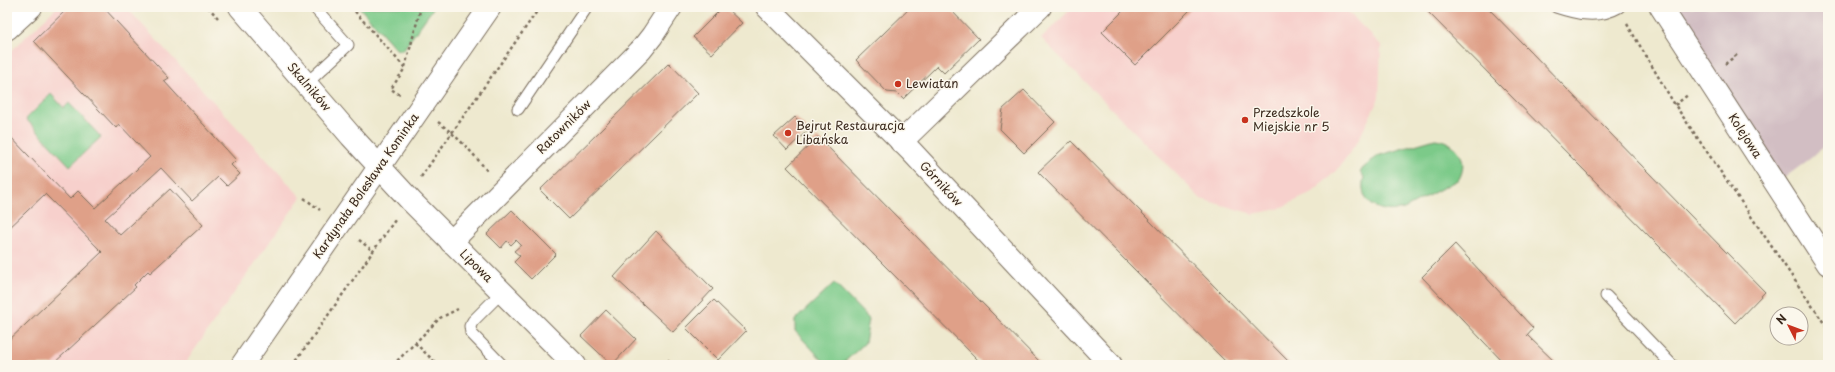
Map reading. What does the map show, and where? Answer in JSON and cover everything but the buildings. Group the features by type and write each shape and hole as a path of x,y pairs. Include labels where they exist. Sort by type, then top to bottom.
{"street":[{"path":"7,29 31,7"},
{"name":"Skalników","path":"240,7 379,166"},
{"name":"Kardynała Bolesława Kominka","path":"242,365 490,7"},
{"name":"Ratowników","path":"451,242 641,50 671,7"},
{"name":"Górników","path":"767,7 901,142 1111,365"},
{"path":"901,142 1040,7"},
{"name":"Kolejowa","path":"1661,7 1828,264"},
{"name":"Lipowa","path":"379,166 411,201 502,292 570,363"}],"lane":[{"path":"306,84 348,45 314,7"},
{"path":"518,109 587,7"},
{"path":"1556,7 1580,14 1599,14 1618,8"},
{"path":"502,292 472,321 470,326 471,333 502,365"},
{"path":"1606,296 1672,365"}],"path":[{"path":"351,7 405,68"},
{"path":"420,109 391,89 405,68 421,7"},
{"path":"293,365 399,214 422,188 421,177 540,7"},
{"path":"1618,8 1675,105 1828,329"},
{"path":"452,132 470,150 502,191"},
{"path":"393,365 440,318 460,308"},
{"path":"416,343 438,365"}],"shaded area":[{"path":"57,7 126,7 301,197 184,365 7,365 7,55"},
{"name":"Przedszkole Miejskie nr 5","path":"1073,7 1343,7 1381,45 1379,98 1358,141 1338,169 1312,193 1278,209 1253,214 1201,199 1041,38"},
{"path":"1661,7 1828,7 1828,142 1811,158 1776,184"}],"green space":[{"path":"359,7 434,7 403,50 397,50"},
{"path":"51,94 64,108 69,103 101,137 70,166 26,119"},
{"path":"1435,139 1443,140 1449,143 1459,152 1463,165 1459,179 1404,209 1379,209 1368,201 1364,194 1364,177 1360,171 1377,156"},
{"path":"834,283 869,319 865,343 841,365 827,365 795,331 795,320"}],"place":[{"name":"Lewiatan","path":"898,84"},
{"name":"Przedszkole Miejskie nr 5","path":"1245,120"},
{"name":"Bejrut Restauracja Libańska","path":"788,133"}]}
